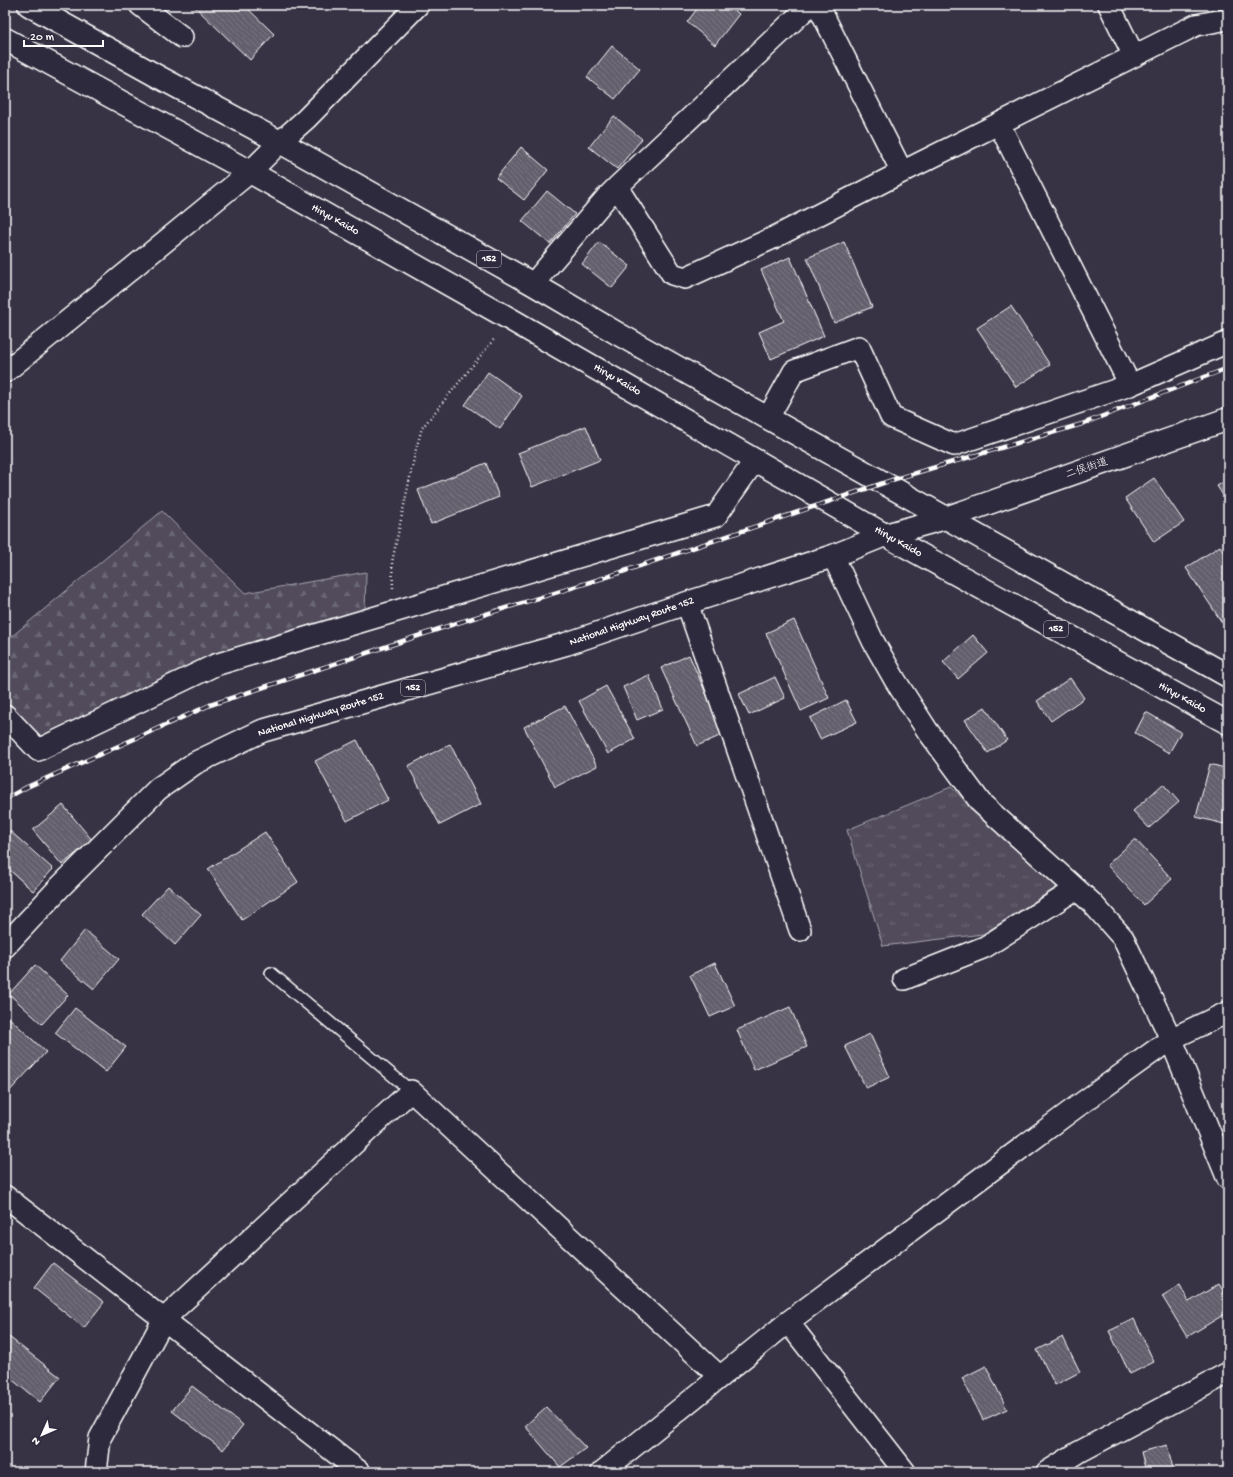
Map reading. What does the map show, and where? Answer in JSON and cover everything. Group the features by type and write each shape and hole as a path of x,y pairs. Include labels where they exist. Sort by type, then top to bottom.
{"main road":[{"name":"152","path":"29,5 280,142 533,284 620,335 1228,676"},
{"name":"Hiryu Kaido","path":"5,39 250,172 510,319 885,535 1228,723"},
{"name":"二俣街道","path":"946,518 1228,419"},
{"name":"152","path":"885,535 946,518"},
{"name":"National Highway Route 152","path":"5,946 60,887 158,789 195,763 262,731 566,644 833,556 885,535"},
{"path":"1171,1039 1228,1178"}],"street":[{"path":"140,5 182,37"},
{"path":"5,372 250,172 306,119 418,5"},
{"path":"533,284 606,198 810,5"},
{"path":"818,5 902,172"},
{"path":"1109,5 1134,56"},
{"path":"617,188 672,274 685,278 773,238 1196,25 1228,19"},
{"path":"998,124 1130,385"},
{"path":"768,418 794,371 859,347 891,417 954,445 1130,385 1228,342"},
{"path":"5,715 38,750 215,665 716,516 755,460"},
{"path":"833,556 873,641 895,680 927,730 981,803 1092,903 1123,938 1171,1039"},
{"path":"687,603 800,930"},
{"path":"904,979 985,947 1076,889"},
{"path":"602,1472 788,1322 1075,1108 1171,1039 1228,1012"},
{"path":"96,1472 100,1438 164,1319 411,1091 720,1377"},
{"path":"5,1196 360,1472"},
{"path":"788,1322 905,1472"},
{"path":"1047,1472 1079,1452 1228,1373"}],"lane":[{"path":"272,973 411,1091"}],"path":[{"path":"393,613 392,562 416,449 422,428 510,319"}],"green space":[{"path":"162,511 245,593 366,572 365,614 38,743 5,707 5,642"},
{"path":"951,787 1057,887 983,934 883,946 847,830"}],"building":[{"path":"193,5 244,5 274,34 250,60"},
{"path":"700,5 728,5 739,14 715,45 687,22"},
{"path":"612,46 640,69 615,99 587,77"},
{"path":"614,116 642,139 617,169 589,147"},
{"path":"521,147 548,170 524,200 496,178"},
{"path":"547,191 575,214 550,244 522,221"},
{"path":"599,242 630,266 612,288 582,264"},
{"path":"844,242 872,307 834,323 807,258"},
{"path":"790,257 824,336 771,359 759,332 784,321 761,270"},
{"path":"1011,306 1050,365 1016,387 977,328"},
{"path":"488,372 522,396 500,429 465,405"},
{"path":"586,426 600,460 532,487 518,453"},
{"path":"486,463 499,497 431,524 418,490"},
{"path":"1154,478 1184,522 1154,542 1125,498"},
{"path":"1228,479 1228,503 1217,486"},
{"path":"1220,546 1228,558 1228,625 1225,627 1186,568"},
{"path":"794,620 829,698 801,711 766,633"},
{"path":"973,635 988,653 958,679 943,662"},
{"path":"689,655 724,734 697,746 661,668"},
{"path":"649,675 663,709 637,720 623,687"},
{"path":"775,677 785,698 749,715 739,694"},
{"path":"1070,678 1084,698 1051,721 1037,701"},
{"path":"606,686 635,739 608,754 579,701"},
{"path":"846,700 857,722 820,739 810,718"},
{"path":"565,706 597,766 555,787 524,727"},
{"path":"985,707 1007,740 988,753 965,720"},
{"path":"1146,712 1181,732 1169,753 1135,733"},
{"path":"357,740 388,800 347,821 315,761"},
{"path":"450,744 481,804 440,825 408,766"},
{"path":"1210,764 1228,769 1228,825 1196,817"},
{"path":"1163,784 1179,802 1149,828 1133,811"},
{"path":"63,805 92,840 62,865 33,830"},
{"path":"10,831 53,869 33,891 5,866 5,836"},
{"path":"265,832 298,882 242,920 208,869"},
{"path":"1135,839 1172,879 1144,905 1107,865"},
{"path":"168,886 201,915 175,945 142,914"},
{"path":"85,930 119,959 94,989 60,961"},
{"path":"715,963 735,1006 710,1017 690,975"},
{"path":"35,965 68,995 42,1024 9,994"},
{"path":"790,1007 807,1047 754,1070 737,1030"},
{"path":"75,1008 126,1047 106,1072 55,1033"},
{"path":"5,1014 46,1052 5,1096"},
{"path":"870,1034 890,1077 866,1088 845,1046"},
{"path":"53,1263 104,1302 84,1328 34,1288"},
{"path":"1219,1284 1228,1299 1228,1312 1187,1337 1162,1296 1180,1285 1189,1302"},
{"path":"1134,1319 1154,1362 1130,1374 1109,1331"},
{"path":"9,1337 60,1377 40,1402 5,1374 5,1342"},
{"path":"1063,1337 1080,1372 1055,1385 1037,1350"},
{"path":"986,1366 1007,1409 983,1420 962,1378"},
{"path":"192,1386 243,1425 223,1450 172,1411"},
{"path":"546,1407 586,1448 560,1467 525,1426"},
{"path":"1167,1445 1174,1472 1146,1472 1141,1452"}],"railway":[{"path":"5,799 27,787 210,705 457,623 613,575 895,479 1082,424 1228,368"}]}
